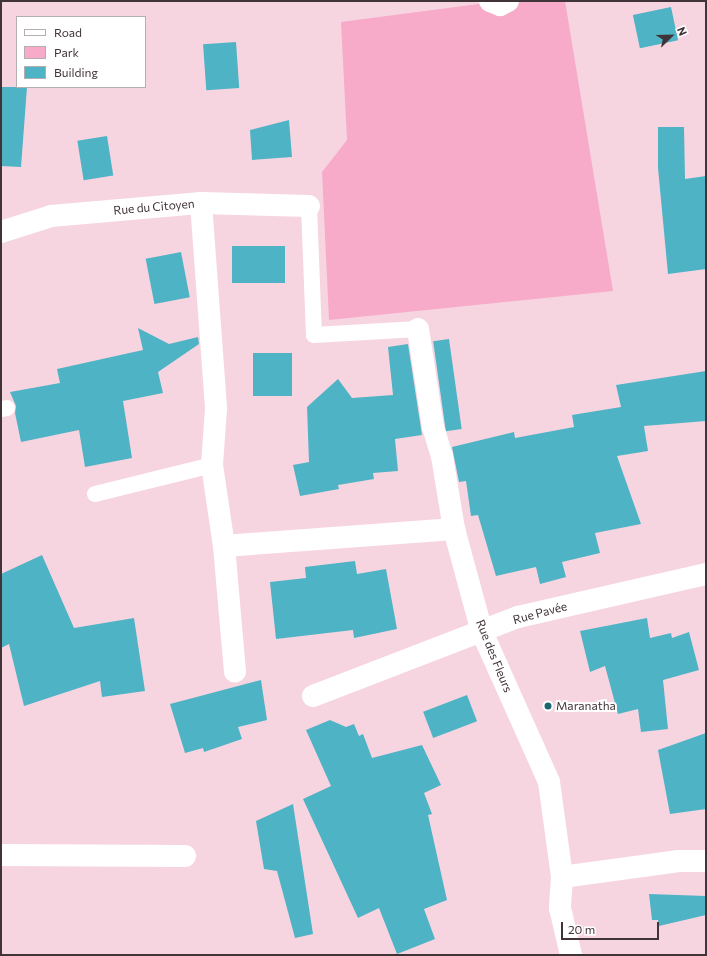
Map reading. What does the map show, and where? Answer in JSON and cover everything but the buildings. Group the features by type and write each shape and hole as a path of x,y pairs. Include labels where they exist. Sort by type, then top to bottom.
{"street":[{"path":"490,1 500,5 508,1"},
{"path":"201,203 216,410 212,464 224,546 235,672"},
{"name":"Rue du Citoyen","path":"1,232 51,216 201,203 309,206"},
{"name":"Rue des Fleurs","path":"418,329 433,427 442,456 454,529 482,632 549,782 562,877 560,908 571,955"},
{"path":"224,546 454,529"},
{"name":"Rue Pavée","path":"313,696 518,617 706,574"},
{"path":"1,855 185,856"},
{"path":"562,877 679,861 706,861"}],"lane":[{"path":"309,206 314,335 418,329"},
{"path":"95,494 212,464"}],"green space":[{"path":"501,1 565,1 613,291 329,320 322,172 347,140 341,22"}],"place":[{"name":"Maranatha","path":"548,706"}]}
